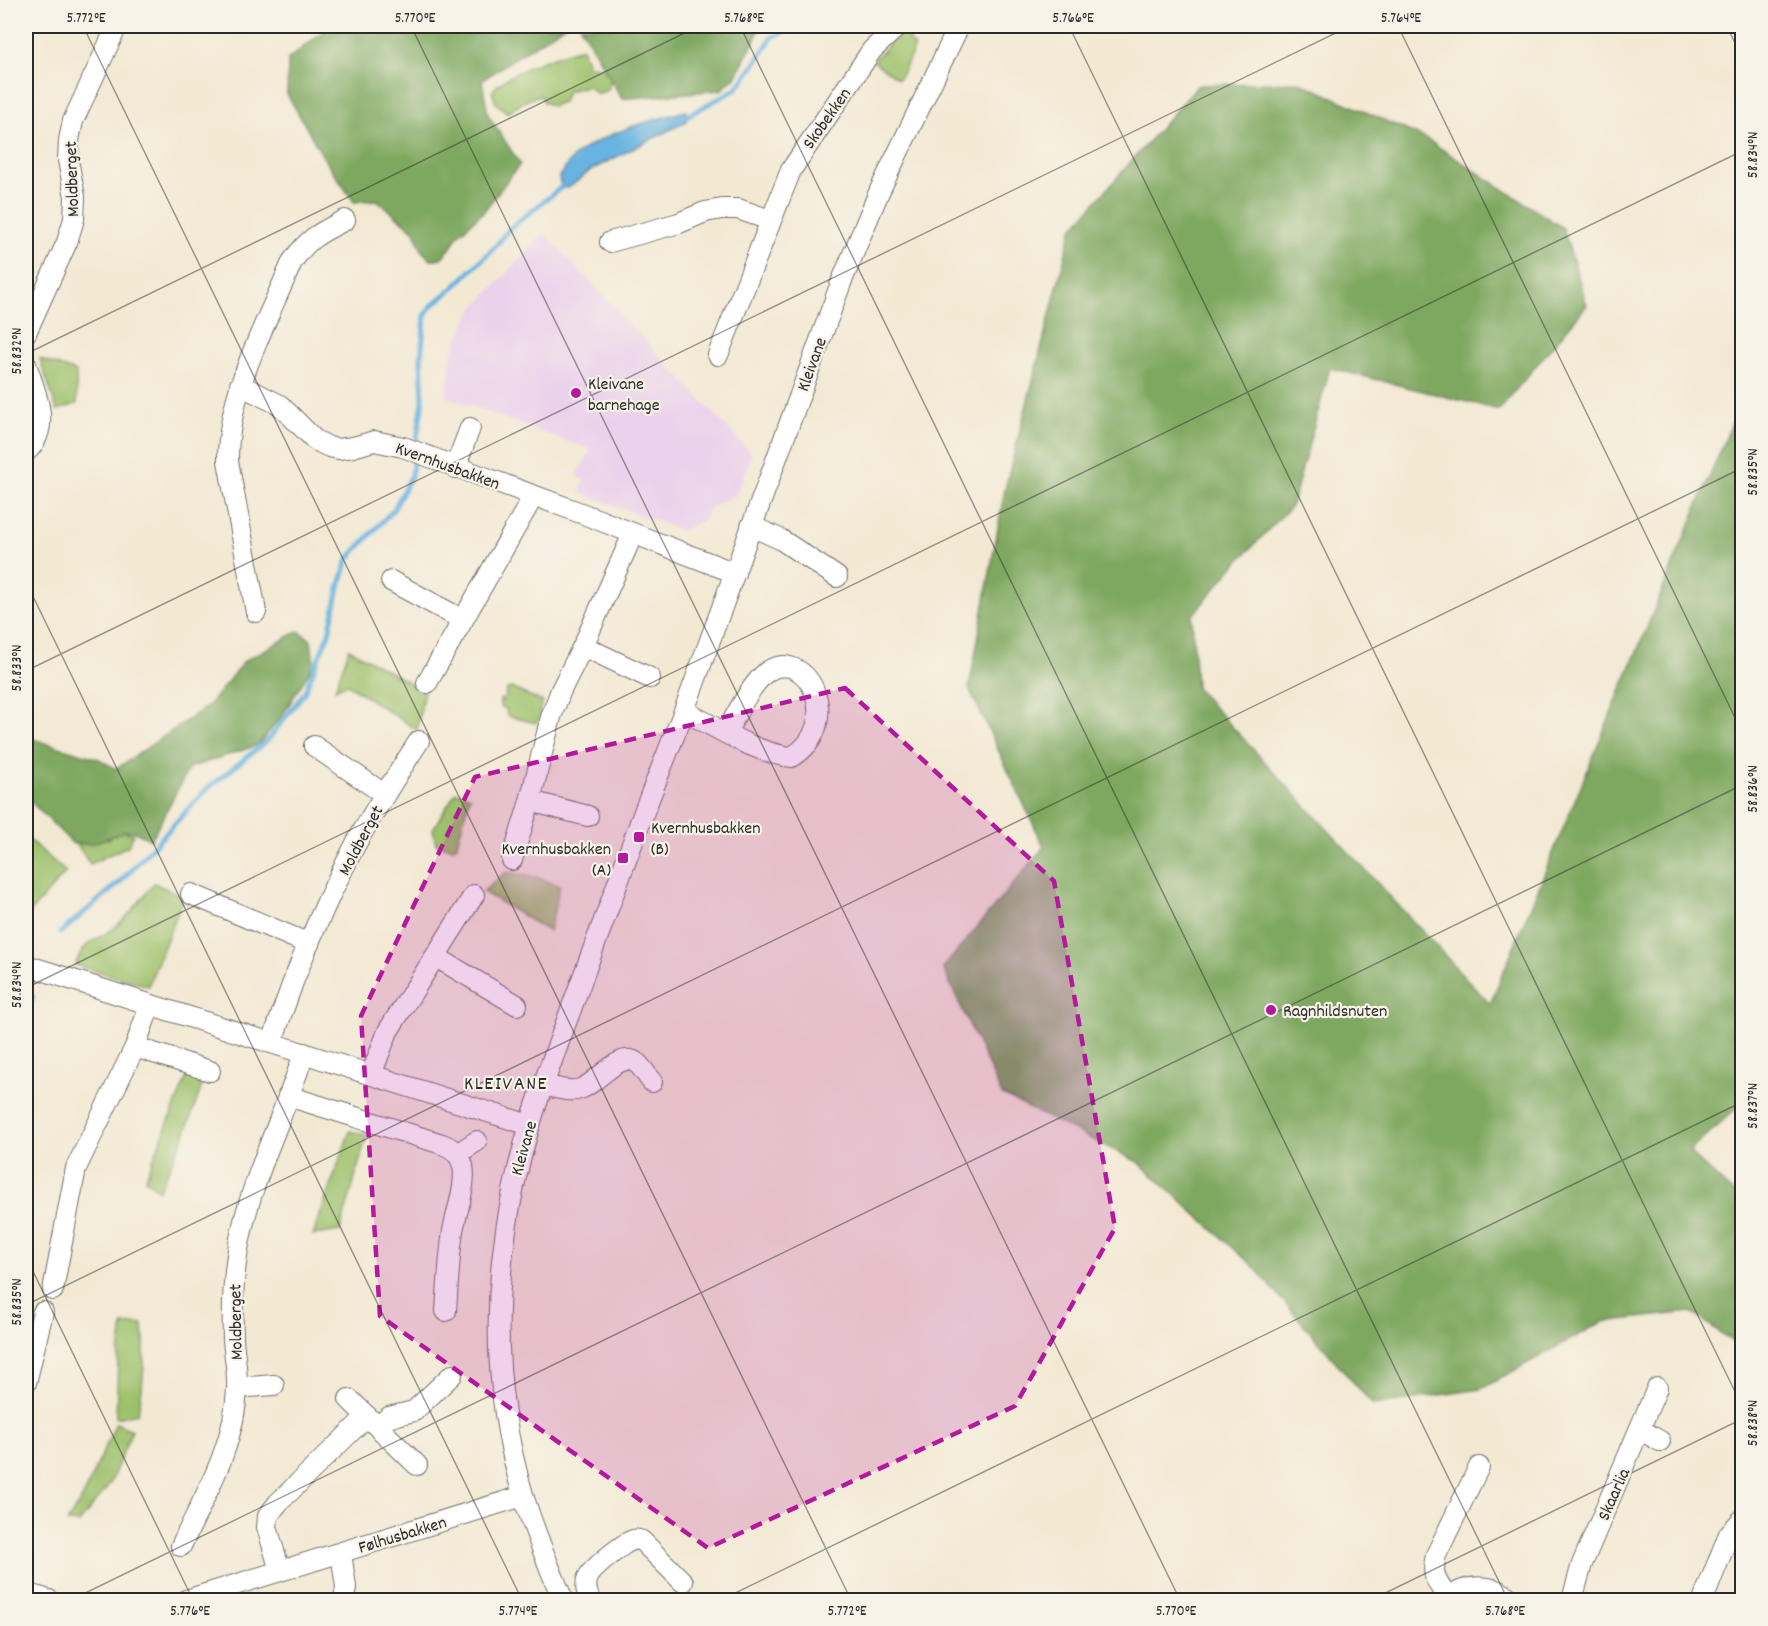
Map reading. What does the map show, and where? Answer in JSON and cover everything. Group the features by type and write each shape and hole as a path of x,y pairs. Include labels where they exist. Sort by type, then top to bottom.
{"street":[{"name":"Moldberget","path":"26,333 67,242 74,219 75,197 59,160 69,140 73,121 117,26"},
{"name":"Skobekken","path":"718,356 791,170 872,50 898,26"},
{"name":"Kleivane","path":"563,1600 535,1532 524,1496 510,1440 503,1396 498,1323 503,1242 515,1174 543,1085 861,234 959,26"},
{"path":"610,242 669,226 705,212 722,209 738,209 770,220"},
{"path":"256,612 228,461 231,414 240,385 292,262 303,246 313,237 345,220"},
{"path":"26,364 41,413 38,432 26,452"},
{"name":"Kvernhusbakken","path":"240,385 280,405 315,440 328,447 339,449 374,441 385,442 735,573"},
{"path":"455,468 470,428"},
{"path":"427,683 533,497"},
{"path":"751,526 780,539 837,577"},
{"path":"512,860 530,801 551,717 561,690 633,534"},
{"path":"391,580 463,620"},
{"path":"583,646 650,678"},
{"path":"684,711 761,750 778,756 792,757 808,745 815,731 819,717 813,688 798,670 784,667 769,671 747,697 727,732"},
{"name":"Moldberget","path":"272,1043 309,944 349,856 384,794 419,741"},
{"path":"314,746 384,794"},
{"path":"530,801 588,816"},
{"path":"191,894 309,944"},
{"path":"371,1075 388,1031 474,895"},
{"path":"436,957 518,1005"},
{"path":"26,965 529,1125"},
{"path":"53,1290 76,1168 135,1047 150,1005"},
{"path":"135,1047 210,1071"},
{"name":"Moldberget","path":"181,1546 221,1464 227,1446 237,1388 233,1280 240,1237 257,1177 304,1053"},
{"path":"543,1085 569,1090 583,1089 617,1063 628,1060 638,1064 652,1082"},
{"path":"288,1096 442,1144 458,1154 464,1175 453,1231 446,1311"},
{"path":"458,1154 477,1141"},
{"path":"26,1383 42,1312"},
{"path":"280,1571 267,1527 268,1516 279,1503 373,1421 414,1411 452,1375"},
{"path":"237,1388 274,1385"},
{"name":"Skaarlia","path":"1572,1600 1582,1564 1657,1388"},
{"path":"349,1399 417,1465"},
{"path":"1641,1430 1660,1441"},
{"path":"1479,1467 1436,1555 1434,1578 1447,1599 1461,1590 1487,1587 1512,1600"},
{"name":"Følhusbakken","path":"186,1600 524,1496"},
{"path":"1703,1600 1729,1534 1743,1520"},
{"path":"591,1600 586,1591 586,1584 593,1571 626,1543 634,1540 642,1541 683,1582"},
{"path":"340,1553 346,1587 344,1600"},
{"path":"26,1593 49,1600"}],"highlighted area":[{"path":"845,688 1054,881 1115,1228 1015,1406 708,1548 380,1316 361,1016 475,777"}],"shaded area":[{"path":"544,233 752,454 736,495 709,508 704,520 682,531 580,493 584,480 576,476 591,450 446,397 451,358 465,323 475,307"}],"green space":[{"path":"330,26 564,26 482,80 488,115 520,164 484,211 458,235 450,249 441,258 431,260 422,251 414,231 377,200 354,202 325,160 287,94 288,59"},
{"path":"580,26 760,26 735,77 721,90 622,99"},
{"path":"903,30 915,47 898,79 873,61"},
{"path":"582,48 589,67 596,66 607,72 611,79 608,90 597,94 588,86 567,91 563,102 552,106 544,102 540,95 525,101 508,113 496,103 492,92 507,78 547,59"},
{"path":"1299,82 1426,139 1563,228 1587,305 1499,410 1330,368 1292,505 1232,568 1192,616 1196,688 1490,1004 1742,399 1742,1103 1689,1152 1742,1201 1742,1348 1691,1312 1602,1322 1481,1389 1373,1405 1254,1267 1138,1162 1002,1095 943,968 1044,847 969,688 1005,489 1072,229 1198,85"},
{"path":"40,359 76,372 77,404 57,410"},
{"path":"299,631 311,640 314,664 282,716 258,745 189,768 151,840 135,832 125,831 91,844 73,844 26,797 26,737 99,759 116,769 209,705 244,661"},
{"path":"349,649 424,691 417,730 347,684 335,689"},
{"path":"511,688 543,702 539,712 543,714 536,723 508,716 507,709 500,707 500,699 504,700 507,689"},
{"path":"456,792 470,796 456,847 453,848 436,844 433,829"},
{"path":"114,828 134,835 128,846 90,864 76,843 92,837 110,839"},
{"path":"26,837 66,872 28,915 26,913"},
{"path":"506,872 535,877 560,886 549,931 483,892"},
{"path":"154,883 184,897 148,986 75,965 86,946 123,920"},
{"path":"188,1074 205,1077 185,1134 159,1190 145,1179"},
{"path":"350,1131 367,1135 340,1231 313,1235"},
{"path":"143,1324 144,1368 138,1413 116,1418 118,1360 123,1325"},
{"path":"116,1423 132,1430 110,1484 79,1523 67,1522 83,1497"}],"water":[{"path":"686,111 687,121 591,170 571,186 565,188 560,183 559,176 570,161 589,146 629,128"}],"waterway":[{"path":"683,118 736,89 772,37 782,33 789,26"},
{"path":"60,933 119,883 207,789 268,740 304,693 329,633 348,559 394,509 411,476 423,401 421,358 425,316 430,307 495,247 509,229 568,182"},
{"path":"26,1011 33,997"}],"place":[{"name":"Kleivane barnehage","path":"576,393"},
{"name":"Kvernhusbakken (B)","path":"639,837"},
{"name":"Kvernhusbakken (A)","path":"623,858"},
{"name":"Ragnhildsnuten","path":"1271,1010"}],"district":[{"name":"KLEIVANE","path":"506,1082"}]}
